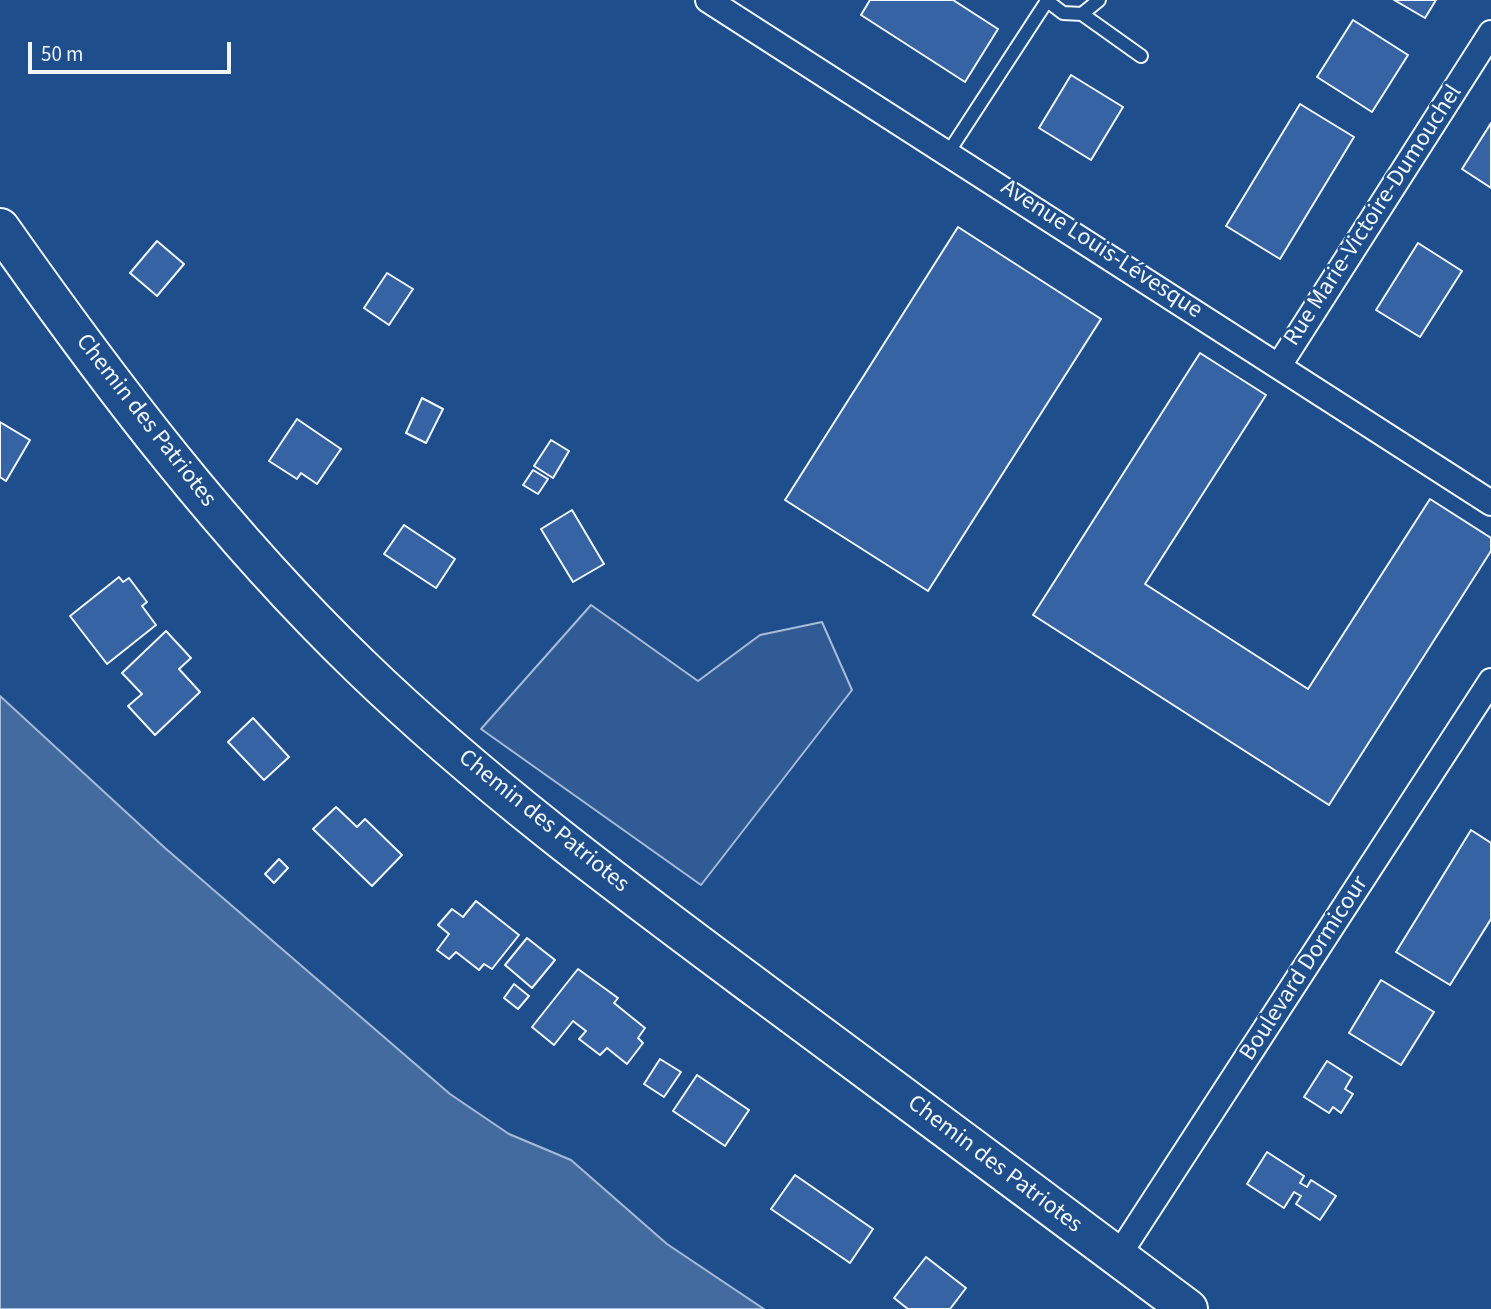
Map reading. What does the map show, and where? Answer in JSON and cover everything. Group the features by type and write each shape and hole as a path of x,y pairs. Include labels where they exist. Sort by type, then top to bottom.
{"main road":[{"name":"Chemin des Patriotes","path":"0,228 194,488 305,611 407,711 504,794 673,925 1188,1309"}],"street":[{"name":"Avenue Louis-Lévesque","path":"708,0 1280,364 1491,503"},
{"name":"Rue Marie-Victoire-Dumouchel","path":"1280,364 1491,33"},
{"name":"Boulevard Dormicour","path":"1118,1256 1491,681"}],"lane":[{"path":"1082,14 1099,0"},
{"path":"948,153 1047,1 1063,13 1082,14 1141,56"}],"shaded area":[{"path":"591,605 698,681 760,635 822,622 852,690 701,885 481,729"},
{"path":"0,696 165,848 450,1094 509,1134 571,1160 667,1244 764,1309 0,1309"}],"building":[{"path":"870,0 953,0 998,29 965,82 861,15"},
{"path":"1394,0 1436,0 1425,18"},
{"path":"1353,20 1408,55 1372,112 1317,77"},
{"path":"1071,75 1123,107 1091,160 1039,128"},
{"path":"1300,104 1354,137 1280,259 1226,226"},
{"path":"1491,123 1491,188 1462,169"},
{"path":"958,227 1101,319 928,591 785,500"},
{"path":"157,241 184,264 157,296 130,273"},
{"path":"1418,243 1462,271 1420,337 1376,310"},
{"path":"387,273 413,289 389,325 364,308"},
{"path":"1200,353 1266,395 1145,584 1308,689 1430,499 1491,538 1491,551 1329,805 1033,615"},
{"path":"422,398 443,409 426,443 406,433"},
{"path":"297,419 341,449 317,484 301,473 297,479 269,461"},
{"path":"0,422 30,440 6,481 0,477"},
{"path":"551,440 569,451 553,478 534,466"},
{"path":"533,470 548,479 538,494 523,485"},
{"path":"572,510 604,564 573,582 541,529"},
{"path":"404,525 455,559 436,588 384,554"},
{"path":"119,577 123,582 129,578 147,602 142,606 156,625 107,664 70,616"},
{"path":"166,631 191,658 179,669 200,692 155,735 128,706 142,694 122,673"},
{"path":"253,718 289,757 264,780 228,742"},
{"path":"336,807 357,827 365,819 402,855 372,886 313,829"},
{"path":"1471,830 1491,843 1491,919 1450,985 1396,952"},
{"path":"279,859 288,868 274,883 265,874"},
{"path":"476,901 519,935 492,969 484,964 479,970 456,952 449,959 437,950 449,934 438,925 452,909 463,917"},
{"path":"527,938 555,960 532,988 505,965"},
{"path":"578,969 618,998 614,1003 645,1028 638,1038 643,1043 627,1064 607,1048 600,1055 579,1039 586,1031 573,1021 554,1045 532,1027"},
{"path":"1381,980 1434,1012 1401,1065 1349,1033"},
{"path":"514,984 529,996 518,1009 504,998"},
{"path":"660,1059 681,1072 664,1097 644,1084"},
{"path":"1327,1061 1352,1077 1345,1089 1353,1094 1341,1113 1333,1107 1329,1113 1304,1097"},
{"path":"697,1075 749,1110 725,1146 673,1111"},
{"path":"1267,1152 1304,1176 1300,1183 1307,1187 1311,1180 1336,1196 1320,1220 1296,1204 1301,1196 1294,1192 1284,1208 1247,1184"},
{"path":"795,1175 873,1229 850,1263 771,1209"},
{"path":"926,1257 966,1288 950,1309 908,1309 894,1298"}]}
